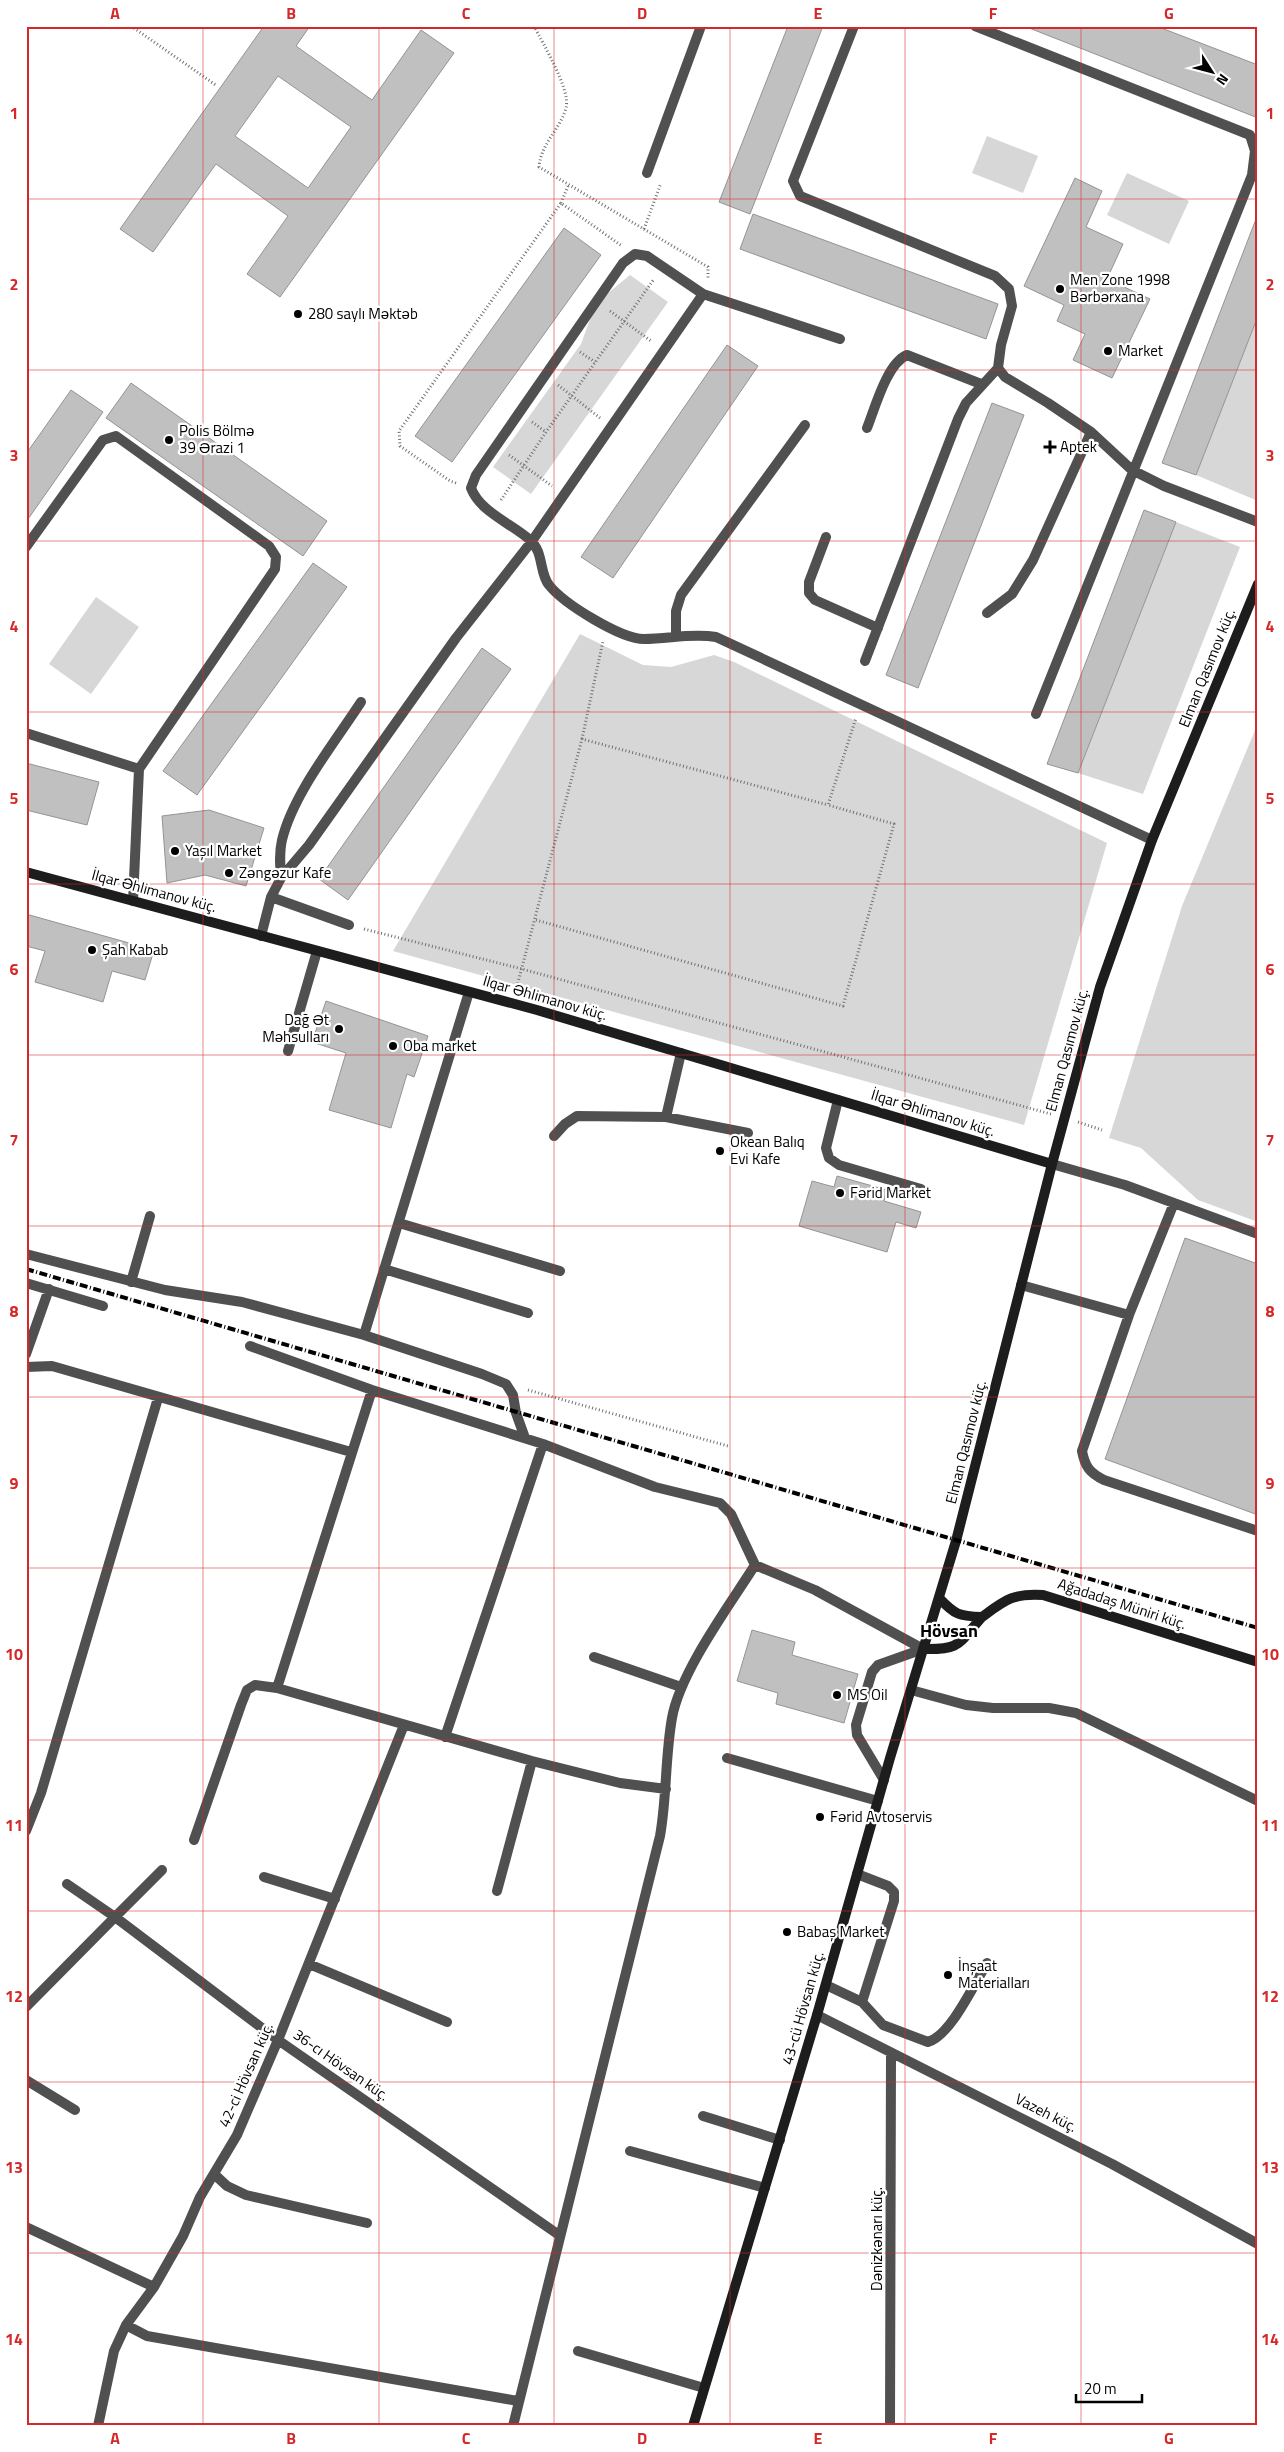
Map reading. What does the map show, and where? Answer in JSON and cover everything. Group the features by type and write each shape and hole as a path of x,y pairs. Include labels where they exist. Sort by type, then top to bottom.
{"main road":[{"name":"Elman Qasımov küç.","path":"956,1541 1052,1164 1100,987 1152,840 1258,584"},
{"name":"İlqar Əhlimanov küç.","path":"26,872 513,1004 1052,1164"},
{"name":"43-cü Hövsan küç.","path":"693,2426 818,2015 910,1690 956,1541"},
{"name":"Ağadadaş Müniri küç.","path":"923,1649 952,1648 958,1644 982,1617 1007,1598 1024,1594 1043,1595 1258,1662"},
{"path":"939,1598 955,1614 982,1617"}],"street":[{"path":"647,173 702,26"},
{"path":"854,26 793,181 800,196 995,276 1009,289 1012,306 1001,345 998,368 981,384 966,403 958,420 865,661"},
{"path":"975,26 1250,135 1255,151 1252,175 1132,470 1036,714"},
{"path":"840,339 703,294 647,256 634,254 623,264 476,476 471,488 475,499 532,541 540,554 548,584 563,598 628,638 644,639 699,634 716,637 765,658 860,706 1152,840"},
{"path":"261,936 271,897 281,878 309,845 456,638 532,541 703,294"},
{"path":"867,428 888,375 898,359 907,355 981,384"},
{"path":"998,368 1005,377 1091,432 1132,470 1164,486 1258,522"},
{"path":"676,636 676,611 681,595 804,425"},
{"path":"987,613 1012,594 1033,560 1091,432"},
{"path":"26,548 102,440 116,436 269,546 276,557 275,569 139,769 133,901"},
{"path":"826,537 809,582 808,593 815,600 878,628"},
{"path":"281,878 279,858 282,838 298,800 361,702"},
{"path":"26,733 139,769"},
{"path":"271,897 349,925"},
{"path":"288,1051 317,951"},
{"path":"364,1334 469,992"},
{"path":"666,1117 681,1053"},
{"path":"838,1100 826,1148 829,1158 839,1165 921,1189"},
{"path":"554,1136 565,1124 577,1116 666,1117 748,1133"},
{"path":"1052,1164 1125,1185 1258,1234"},
{"path":"1174,1203 1129,1315 1082,1451 1084,1463 1090,1473 1104,1480 1258,1531"},
{"path":"131,1282 150,1216"},
{"path":"398,1223 560,1271"},
{"path":"26,1254 164,1290 242,1302 364,1334 506,1384 513,1395 516,1413 525,1438"},
{"path":"384,1269 528,1313"},
{"path":"26,1282 103,1306"},
{"path":"1021,1285 1129,1315"},
{"path":"26,1354 49,1289"},
{"path":"250,1346 372,1390 543,1444 655,1487 720,1503 731,1514 755,1565 815,1590 923,1649"},
{"path":"26,1367 52,1366 350,1452"},
{"path":"276,1688 350,1452 372,1390"},
{"path":"26,1831 41,1793 158,1398"},
{"path":"445,1736 543,1444"},
{"path":"513,2426 660,1836 666,1789 666,1759 672,1717 681,1687 755,1565"},
{"path":"884,1780 857,1735 856,1725 872,1672 878,1665 923,1649"},
{"path":"594,1657 681,1687"},
{"path":"194,1840 247,1690 255,1685 276,1688 532,1761 620,1783 666,1789"},
{"path":"910,1690 966,1705 993,1708 1049,1708 1076,1713 1258,1801"},
{"name":"42-ci Hövsan küç.","path":"98,2426 114,2351 126,2325 154,2287 183,2236 200,2197 237,2135 309,1964 404,1725"},
{"path":"727,1758 878,1801"},
{"path":"497,1892 532,1761"},
{"path":"26,2007 162,1870"},
{"path":"858,1874 888,1886 894,1892 894,1901 862,2002"},
{"path":"264,1877 335,1899"},
{"name":"36-cı Hövsan küç.","path":"67,1884 115,1917 278,2040 559,2236"},
{"path":"826,1985 862,2002 883,2025 928,2042 936,2040 951,2023 987,1963"},
{"path":"309,1964 447,2022"},
{"name":"Vazeh küç.","path":"818,2015 1103,2160 1258,2244"},
{"name":"Dənizkənarı küç.","path":"890,2426 891,2053"},
{"path":"26,2080 75,2110"},
{"path":"703,2116 780,2140"},
{"path":"630,2151 765,2188"},
{"path":"214,2174 227,2186 246,2195 367,2223"},
{"path":"26,2227 154,2287"},
{"path":"126,2325 147,2336 518,2402"},
{"path":"578,2351 704,2388"}],"path":[{"path":"131,26 217,86"},
{"path":"534,26 566,96 566,109 540,156 539,167 568,186 708,267 708,276 703,294"},
{"path":"471,488 450,481 400,446 399,432 561,203 568,186"},
{"path":"561,203 634,254"},
{"path":"493,512 522,466 663,267"},
{"path":"596,303 624,320 664,350"},
{"path":"579,352 595,362"},
{"path":"545,375 610,426"},
{"path":"532,422 546,432"},
{"path":"508,455 564,494"},
{"path":"513,1004 582,738 606,626"},
{"path":"828,805 860,706"},
{"path":"536,920 843,1006 894,824 582,738"},
{"path":"349,925 522,969 1102,1130"},
{"path":"506,1384 728,1446"}],"shaded area":[{"path":"987,136 1038,156 1023,193 972,173"},
{"path":"1127,173 1189,201 1169,244 1107,215"},
{"path":"630,275 668,302 531,494 493,467 581,344 596,303"},
{"path":"1258,316 1258,501 1196,475"},
{"path":"1176,522 1240,547 1143,794 1078,773"},
{"path":"96,597 139,627 91,694 49,664"},
{"path":"580,634 643,665 671,667 714,655 734,662 1107,843 1024,1125 393,951"},
{"path":"1258,723 1258,1222 1198,1200 1141,1148 1109,1138 1182,906"}],"building":[{"path":"264,26 310,26 296,46 372,100 421,30 454,53 280,297 247,274 288,216 216,164 153,252 120,229","holes":["278,76 351,127 308,188 235,136"]},
{"path":"788,26 823,26 750,214 719,202"},
{"path":"1024,26 1156,26 1258,65 1258,118"},
{"path":"1075,178 1102,191 1086,227 1123,244 1107,279 1150,299 1112,378 1073,360 1085,334 1057,321 1064,305 1024,286"},
{"path":"753,214 998,304 986,339 740,249"},
{"path":"1256,219 1258,316 1196,475 1162,463"},
{"path":"564,228 601,255 452,462 415,436"},
{"path":"727,345 758,366 613,578 581,557"},
{"path":"131,383 327,521 303,556 106,418"},
{"path":"71,390 103,412 26,522 26,454"},
{"path":"992,403 1024,415 918,688 886,675"},
{"path":"1144,510 1176,522 1078,773 1047,764"},
{"path":"313,563 347,587 197,795 163,771"},
{"path":"482,648 511,669 348,900 319,879"},
{"path":"26,763 99,782 87,825 26,810"},
{"path":"209,810 264,828 246,886 205,875 167,883 162,816"},
{"path":"26,914 154,950 145,980 112,971 103,1002 35,982 45,951 26,946"},
{"path":"326,1001 428,1036 414,1077 407,1074 391,1128 329,1110 346,1053 312,1042"},
{"path":"837,1176 887,1190 884,1201 921,1212 916,1228 896,1222 887,1252 799,1226 812,1181 834,1187"},
{"path":"1185,1238 1258,1264 1258,1515 1105,1459"},
{"path":"752,1630 795,1642 792,1655 858,1674 844,1723 776,1704 778,1693 737,1681"}],"railway":[{"path":"26,1269 1258,1628"}],"place":[{"name":"Men Zone 1998 Bərbərxana","path":"1060,289"},
{"name":"280 saylı Məktəb","path":"298,314"},
{"name":"Market","path":"1108,351"},
{"name":"Polis Bölmə 39 Ərazi 1","path":"169,440"},
{"name":"Aptek","path":"1050,447"},
{"name":"Yaşıl Market","path":"175,851"},
{"name":"Zəngəzur Kafe","path":"229,873"},
{"name":"Şah Kabab","path":"92,950"},
{"name":"Dağ Ət Məhsulları","path":"339,1029"},
{"name":"Oba market","path":"393,1046"},
{"name":"Okean Balıq Evi Kafe","path":"720,1151"},
{"name":"Fərid Market","path":"840,1193"},
{"name":"MS Oil","path":"837,1695"},
{"name":"Fərid Avtoservis","path":"820,1817"},
{"name":"Babaş Market","path":"787,1932"},
{"name":"İnşaat Materialları","path":"948,1975"}],"district":[{"name":"Hövsan","path":"949,1631"}]}
